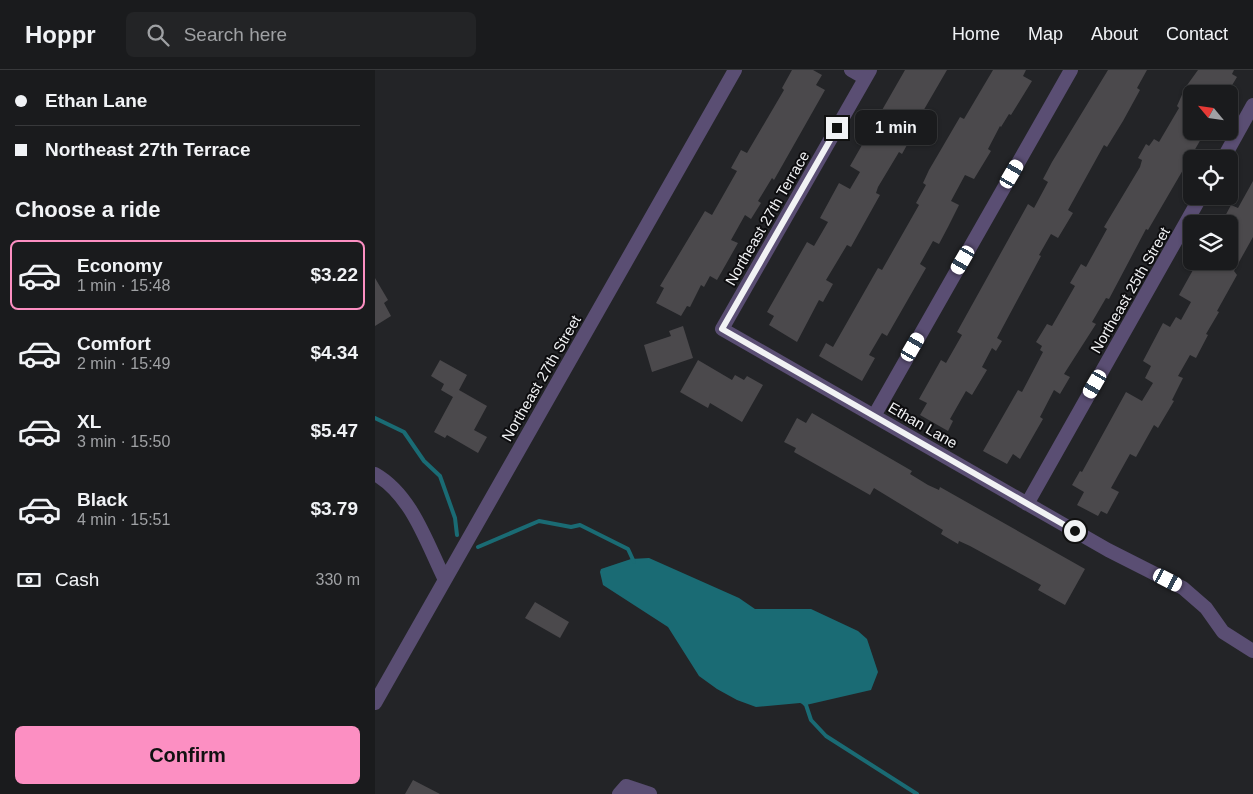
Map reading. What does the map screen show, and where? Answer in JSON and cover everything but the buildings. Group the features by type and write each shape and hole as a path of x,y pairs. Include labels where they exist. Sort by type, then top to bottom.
{"street":[{"name":"Northeast 27th Street","path":"376,698 735,70"},
{"path":"851,70 867,74"},
{"path":"874,416 1071,70"},
{"name":"Northeast 27th Terrace","path":"722,329 867,74"},
{"path":"1228,150 1253,105"},
{"name":"Northeast 25th Street","path":"1027,504 1196,205"},
{"name":"Ethan Lane","path":"722,329 1108,550 1183,588 1206,608 1223,632 1253,651"},
{"path":"375,474 392,486 413,516 445,580"},
{"path":"622,790 650,794"}],"water":[{"path":"649,558 739,598 755,609 811,609 858,631 867,639 878,672 871,690 806,705 800,703 756,707 737,700 717,689 699,676 668,627 603,585 601,569 631,559"}],"waterway":[{"path":"375,418 404,432 424,461 440,476 455,518 457,535"},
{"path":"478,547 539,521 571,527 580,525 628,549 634,562"},
{"path":"803,702 806,705 811,720 826,736 917,794"}],"route":[{"path":"837,128 722,329 1075,531"}]}
